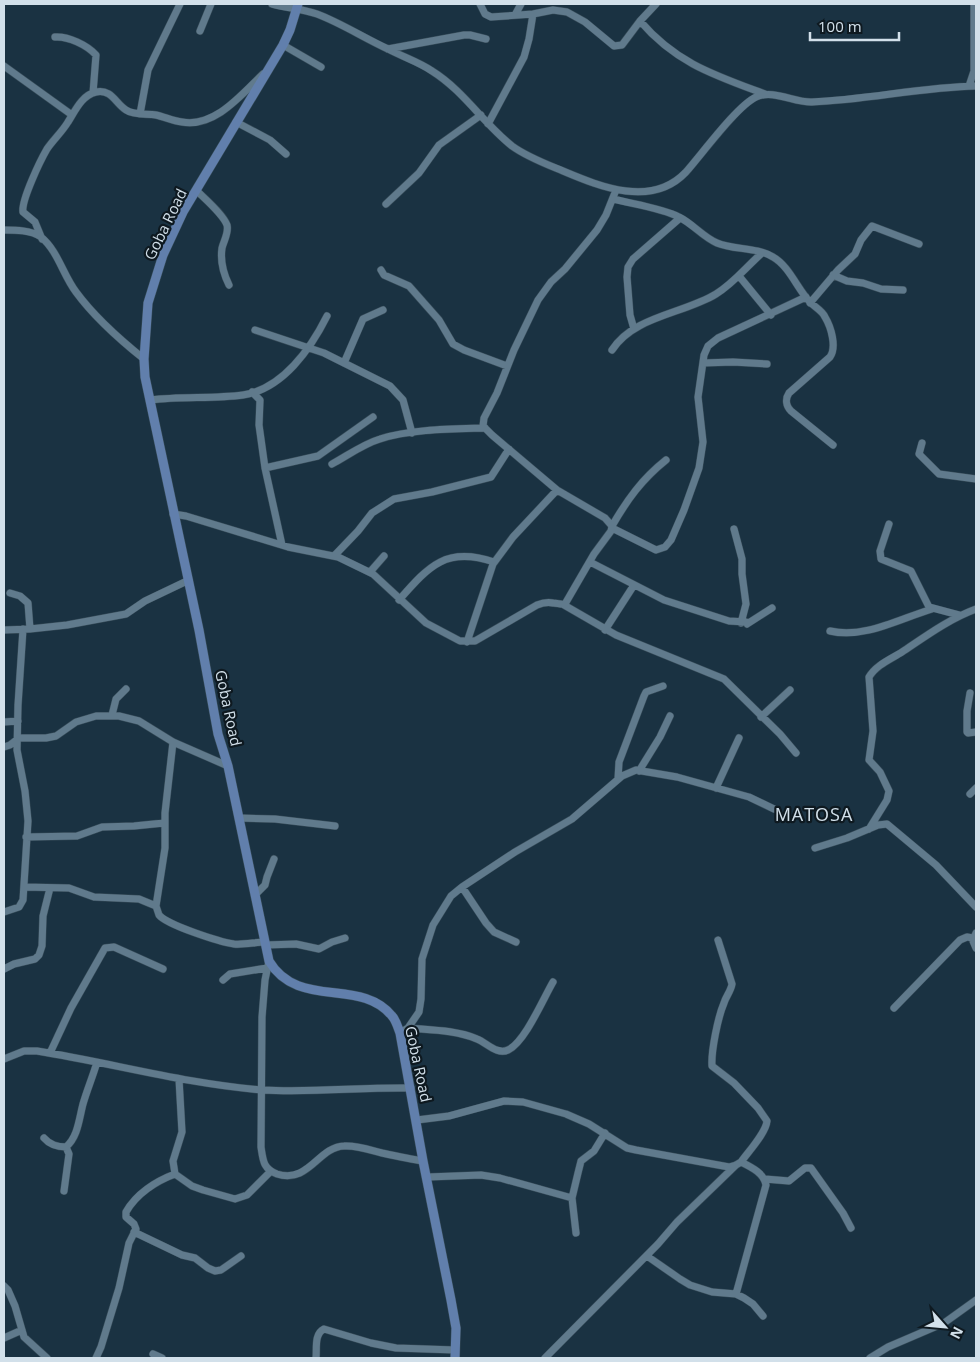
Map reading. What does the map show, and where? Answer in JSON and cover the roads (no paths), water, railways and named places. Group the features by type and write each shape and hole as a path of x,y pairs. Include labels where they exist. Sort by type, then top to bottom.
{"main road":[{"name":"Goba Road","path":"297,7 283,45 183,212 160,263 148,303 144,359 146,385 151,400 173,514 189,580 218,734 228,766 256,894 266,943 268,965 278,975 296,986 310,990 365,998 376,1002 394,1017 404,1031 411,1088 456,1328 455,1354"}],"street":[{"path":"140,114 148,70 180,4"},
{"path":"200,31 211,4"},
{"path":"272,4 297,7 321,16 437,74 464,96 488,124 514,147 539,161 599,186 616,190 632,192 658,190 676,182 744,106 754,98 765,94"},
{"path":"480,4 488,16 533,14 554,10 567,12 585,22 614,46 618,47 622,45 656,4"},
{"path":"514,15 521,4"},
{"path":"640,21 652,35 684,60 709,73 765,94 811,102 973,86 974,4"},
{"path":"488,124 524,57 533,14"},
{"path":"387,49 470,34 486,39"},
{"path":"55,37 63,37 74,41 95,55 93,93"},
{"path":"283,45 321,67"},
{"path":"4,66 72,115"},
{"path":"42,239 35,222 24,214 22,208 32,179 46,152 72,115 80,104 93,93 106,92 127,111 158,115 183,123 207,120 230,105 266,71"},
{"path":"386,204 419,173 440,145 481,115"},
{"path":"236,122 270,140 286,154"},
{"path":"196,190 210,203 227,225 221,262 229,285"},
{"path":"616,190 606,215 597,230 565,269 551,282 538,300 483,423 485,428 557,490 605,518 612,527 656,550 665,547 671,540 701,462 703,431 698,397 704,352 712,342 808,300 855,254 861,240 872,226 919,244"},
{"path":"613,199 651,208 680,218 715,242 762,253 776,259 808,300 825,316 834,346 830,357 789,393 786,398 787,405 790,411 832,444"},
{"path":"634,329 630,315 628,267 633,259 680,218"},
{"path":"4,230 26,232 37,235 42,239 56,255 76,292 98,318 118,338 144,359"},
{"path":"612,350 621,337 634,329 723,290 762,253"},
{"path":"381,270 384,275 409,286 439,320 453,344 470,353 507,366"},
{"path":"739,276 771,315"},
{"path":"833,276 883,290 904,290"},
{"path":"344,363 363,319 383,310"},
{"path":"151,400 244,395 252,392 279,378 301,359 327,316"},
{"path":"255,330 309,348 388,385 399,394 405,403 412,433"},
{"path":"703,363 767,364"},
{"path":"252,392 260,400 260,425 265,468 282,546"},
{"path":"265,468 318,456 373,417"},
{"path":"332,464 380,439 449,429 485,428"},
{"path":"922,442 919,454 938,473 976,479"},
{"path":"334,556 372,513 387,502 403,496 432,492 491,476 509,449"},
{"path":"564,605 634,490 642,480 666,460"},
{"path":"467,642 494,562 514,536 557,490"},
{"path":"173,514 195,518 282,546 334,556 370,572 430,626 457,640 475,641 537,605 550,603 564,605 605,630 724,679 780,734 796,753"},
{"path":"889,524 880,552 882,559 909,569 927,604 932,609"},
{"path":"734,529 742,559 746,605 741,623"},
{"path":"370,572 384,556"},
{"path":"399,600 430,567 440,561 477,557 494,562"},
{"path":"590,562 664,600 729,621 746,622 747,624 752,619 772,608"},
{"path":"4,630 73,624 126,614 145,601 189,580"},
{"path":"605,630 634,585"},
{"path":"4,912 21,906 28,821 27,802 17,750 28,603 20,596 10,593"},
{"path":"830,631 844,634 863,632 932,609 959,615"},
{"path":"869,829 887,800 889,792 880,772 869,760 873,731 869,677 879,666 959,615 976,609"},
{"path":"618,779 619,762 644,696 646,692 663,686"},
{"path":"112,715 116,699 126,689"},
{"path":"762,717 790,690"},
{"path":"970,693 967,711 967,732 976,732"},
{"path":"4,747 18,739 56,736 83,720 96,716 112,715 139,721 173,742 228,766"},
{"path":"639,771 660,737 670,716"},
{"path":"4,722 18,722"},
{"path":"716,788 739,738"},
{"path":"173,742 168,772 164,823 166,845 156,906 158,915 163,920 222,941 238,944 297,944 319,949 345,938"},
{"path":"404,1031 417,1015 420,1006 422,959 432,925 451,896 462,887 572,819 618,779 631,771 678,777 749,797 774,808"},
{"path":"239,818 274,819 335,826"},
{"path":"26,837 77,836 102,827 164,823"},
{"path":"815,848 882,824 890,826 936,866 976,907"},
{"path":"256,894 266,884 274,859"},
{"path":"24,887 72,889 94,896 139,899 156,906"},
{"path":"462,887 494,932 516,942"},
{"path":"4,969 14,964 35,959 39,955 42,946 43,916 50,888"},
{"path":"894,1008 960,940 975,935 973,942 976,948"},
{"path":"545,1358 647,1256 677,1222 739,1164 767,1125 767,1121 734,1083 712,1066 711,1056 719,1019 732,984 718,940"},
{"path":"50,1053 71,1008 105,948 114,947 163,970"},
{"path":"223,980 230,974 268,965 262,1017 261,1147 263,1162 271,1172 284,1176 296,1175 318,1161 331,1149 346,1146 424,1161"},
{"path":"404,1031 465,1034 498,1051 506,1051 518,1042 553,982"},
{"path":"4,1058 24,1051 50,1053 179,1079 261,1090 296,1092 411,1088"},
{"path":"66,1147 76,1133 98,1062"},
{"path":"179,1079 182,1132 173,1161 175,1174 197,1188 235,1199 246,1195 271,1172"},
{"path":"417,1120 449,1116 504,1101 514,1101 547,1107 566,1114 589,1124 627,1148 730,1167 739,1164 755,1170 764,1179 765,1192 736,1294"},
{"path":"576,1233 572,1198 581,1162 594,1151 605,1133"},
{"path":"44,1138 51,1144 66,1147"},
{"path":"64,1191 69,1154 66,1147"},
{"path":"764,1179 789,1180 805,1168 811,1168 843,1213 851,1228"},
{"path":"96,1358 103,1342 119,1288 126,1253 136,1226 125,1215 127,1209 147,1189 175,1174"},
{"path":"428,1176 481,1175 500,1178 572,1198"},
{"path":"134,1232 182,1255 195,1258 215,1271 221,1270 241,1256"},
{"path":"647,1256 690,1285 712,1292 736,1294 753,1304 763,1316"},
{"path":"4,1286 8,1290 15,1306 27,1341 47,1358"},
{"path":"870,1358 888,1347 944,1323 976,1300"},
{"path":"316,1358 319,1331 324,1329 371,1343 396,1348 455,1354"},
{"path":"4,1338 22,1330"},
{"path":"153,1354 162,1358"}],"district":[{"name":"MATOSA","path":"814,814"}]}
